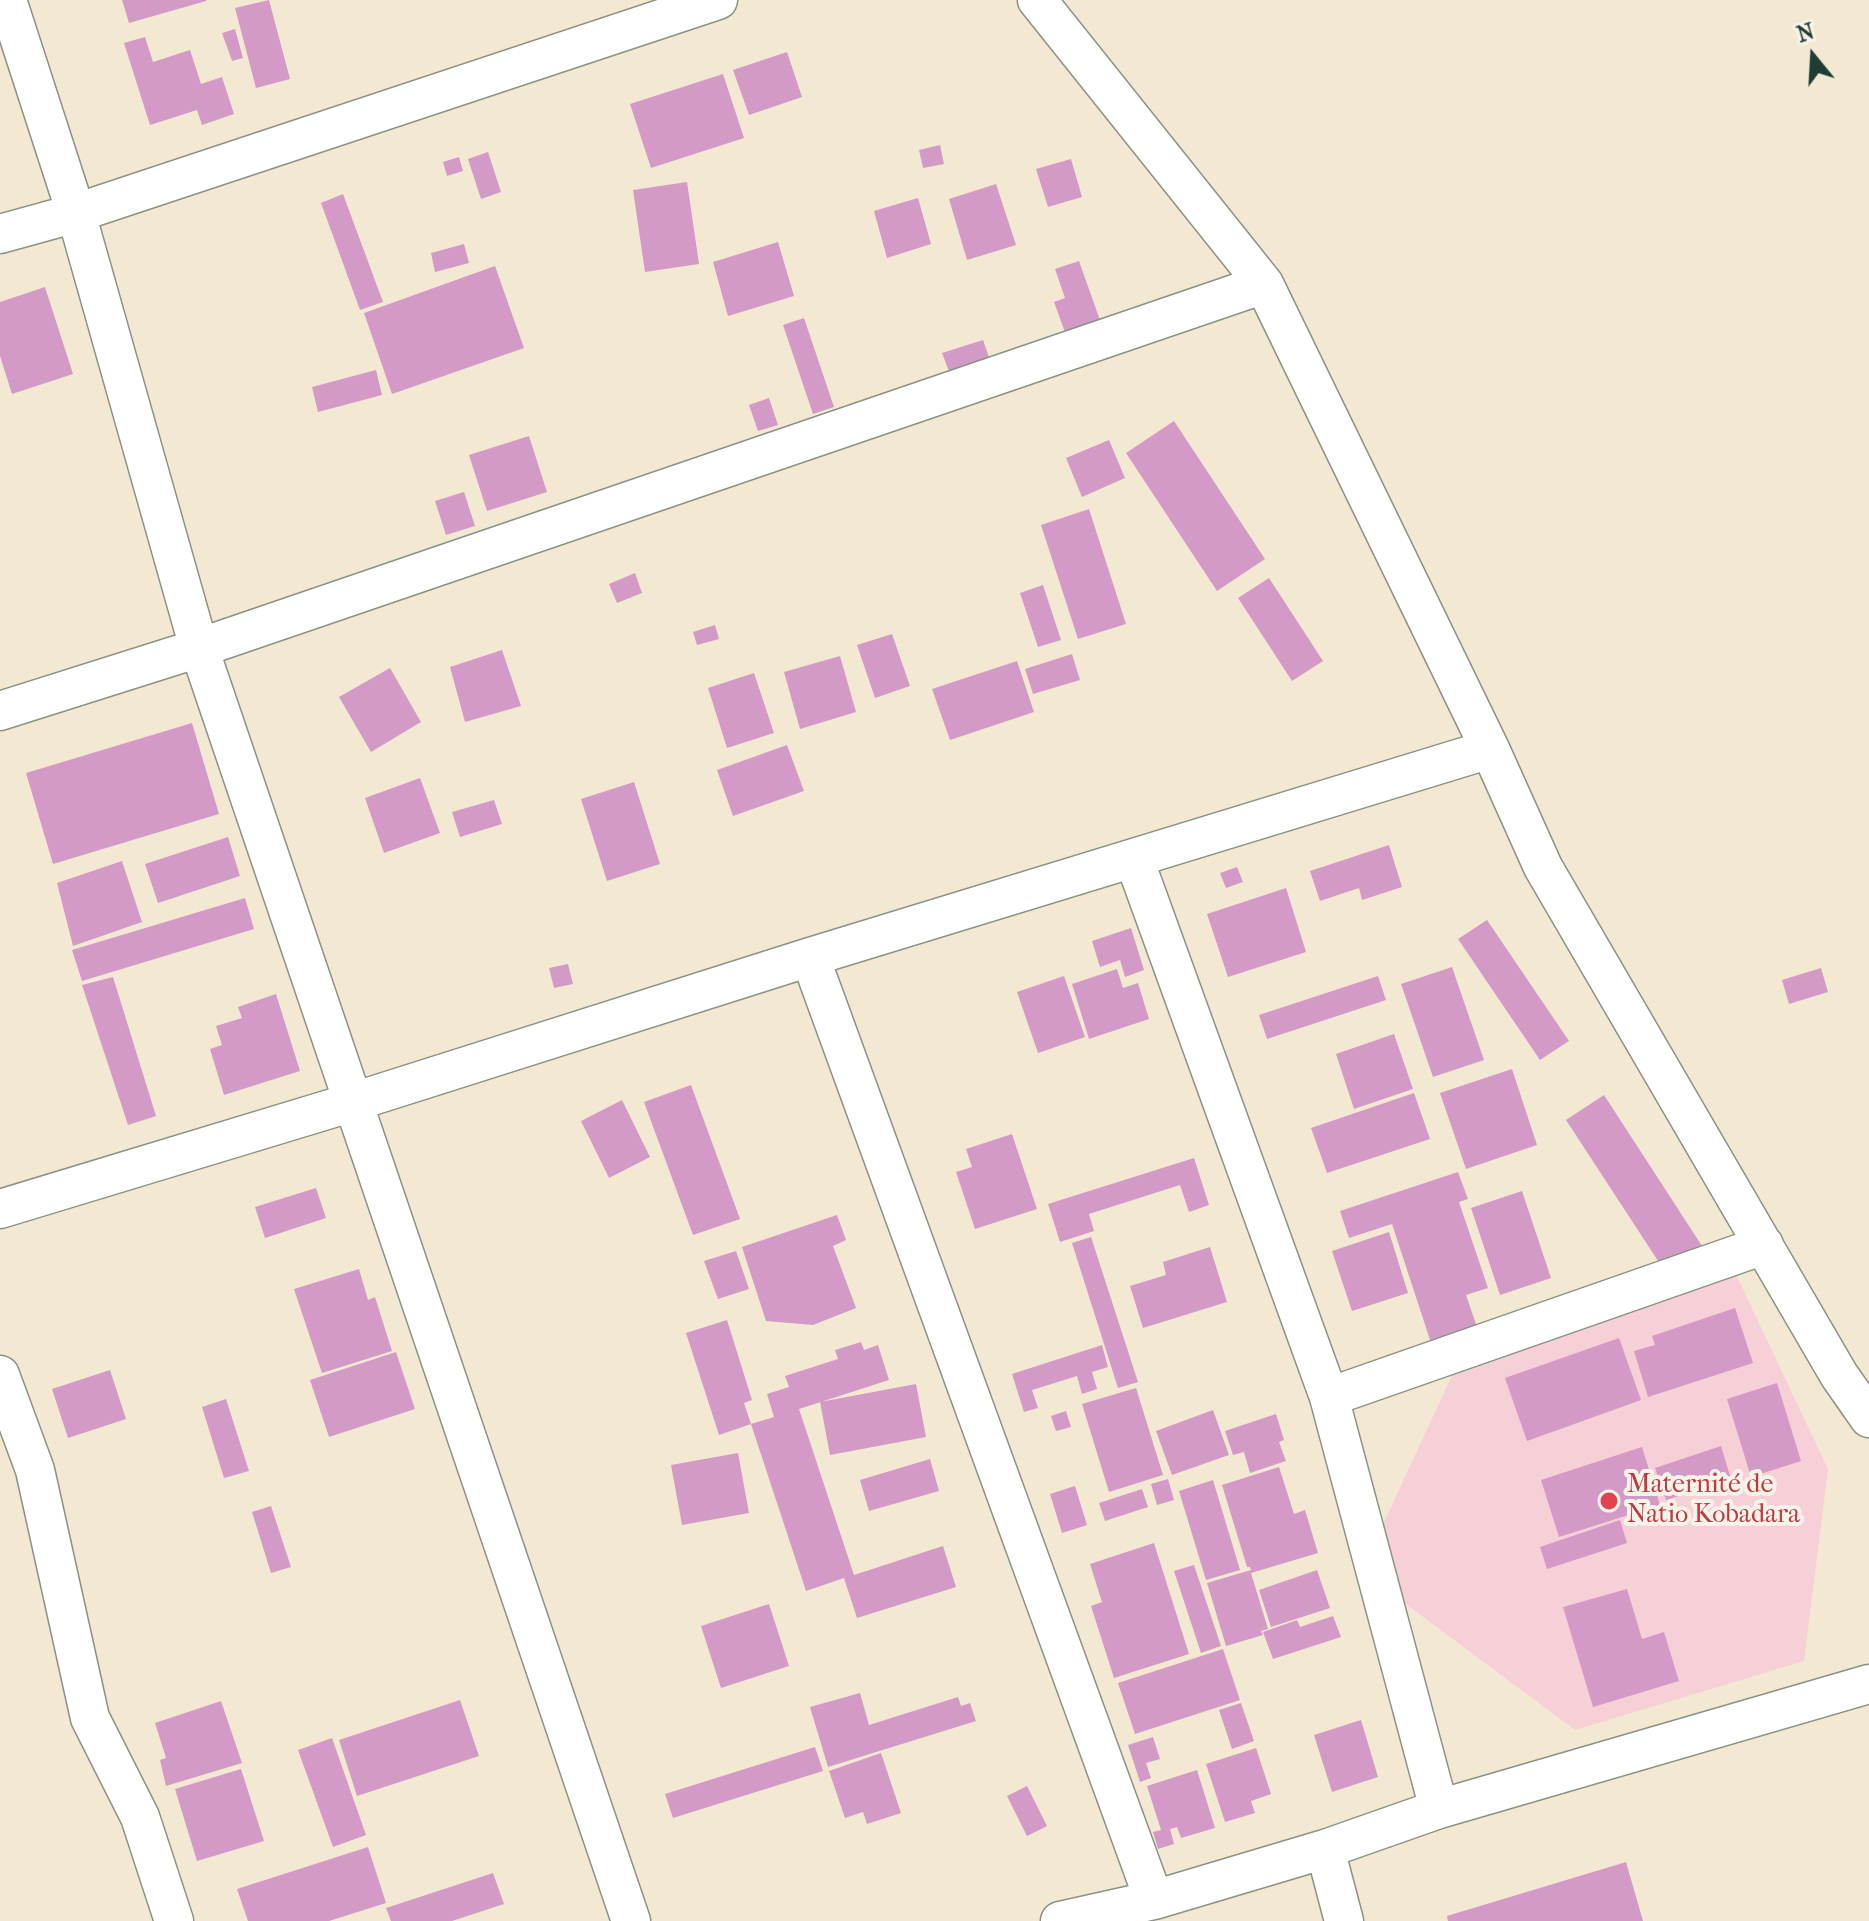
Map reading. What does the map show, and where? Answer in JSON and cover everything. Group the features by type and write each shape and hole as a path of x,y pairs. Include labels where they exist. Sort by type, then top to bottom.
{"street":[{"path":"7,0 76,213 199,648 631,1921"},
{"path":"0,234 76,213 718,0"},
{"path":"1037,0 1264,284 1490,749 1543,867 1764,1245 1854,1370 1869,1418"},
{"path":"0,711 199,648 1264,284"},
{"path":"0,1209 1490,749"},
{"path":"1134,859 1329,1397 1439,1809"},
{"path":"810,957 1154,1900"},
{"path":"1329,1397 1764,1245"},
{"path":"0,1375 35,1470 90,1718 140,1817 174,1921"},
{"path":"1060,1921 1154,1900 1325,1849 1439,1809 1869,1684"},
{"path":"1325,1849 1344,1921"}],"shaded area":[{"name":"Maternité de Natio Kobadara","path":"1732,1266 1828,1469 1804,1661 1575,1730 1403,1602 1379,1533 1454,1371"}],"building":[{"path":"122,0 206,0 206,1 129,23"},
{"path":"269,0 290,79 256,88 235,8"},
{"path":"235,29 243,58 232,61 222,33"},
{"path":"145,37 153,62 190,50 201,84 222,77 234,114 202,125 197,110 150,125 124,43"},
{"path":"787,52 802,97 749,115 733,70"},
{"path":"723,74 744,138 651,168 630,104"},
{"path":"940,145 944,164 923,168 919,150"},
{"path":"488,152 501,192 481,199 468,159"},
{"path":"459,157 463,171 447,176 443,162"},
{"path":"1071,159 1082,197 1048,207 1036,169"},
{"path":"687,182 699,264 645,272 633,190"},
{"path":"996,184 1016,245 967,260 949,199"},
{"path":"343,194 383,302 360,310 321,203"},
{"path":"918,198 931,244 887,258 874,211"},
{"path":"778,242 794,296 728,316 713,262"},
{"path":"464,244 469,263 435,272 431,253"},
{"path":"1079,261 1101,323 1066,335 1054,302 1065,298 1055,269"},
{"path":"495,266 524,348 392,394 364,313"},
{"path":"45,287 73,374 12,394 0,356 0,302"},
{"path":"804,318 834,407 813,414 783,325"},
{"path":"983,340 992,366 952,379 942,353"},
{"path":"376,370 382,395 318,412 312,387"},
{"path":"769,398 778,425 758,431 749,405"},
{"path":"1174,421 1265,559 1217,591 1126,453"},
{"path":"529,436 547,492 487,511 469,455"},
{"path":"1109,440 1125,478 1082,497 1066,458"},
{"path":"464,492 475,526 446,535 435,501"},
{"path":"1089,509 1126,624 1078,639 1041,525"},
{"path":"635,573 642,593 617,603 609,584"},
{"path":"1269,578 1323,661 1292,681 1238,598"},
{"path":"1043,585 1061,640 1038,647 1020,593"},
{"path":"715,625 719,639 697,645 693,632"},
{"path":"892,634 910,686 875,698 857,645"},
{"path":"502,650 521,706 465,722 450,667"},
{"path":"1072,654 1080,680 1033,694 1025,669"},
{"path":"840,656 856,712 800,729 784,672"},
{"path":"1017,661 1034,712 950,740 932,689"},
{"path":"390,668 421,722 371,752 339,697"},
{"path":"754,673 774,733 727,748 708,688"},
{"path":"192,723 219,814 53,864 26,773"},
{"path":"787,745 804,791 733,816 717,770"},
{"path":"420,778 440,833 384,853 365,798"},
{"path":"634,782 660,864 607,881 581,799"},
{"path":"494,800 502,824 460,837 452,812"},
{"path":"228,837 240,876 158,903 145,864"},
{"path":"1389,845 1402,887 1362,900 1359,888 1320,901 1310,871"},
{"path":"122,861 142,922 73,946 57,883"},
{"path":"1237,867 1243,882 1226,888 1220,873"},
{"path":"1286,888 1306,952 1228,977 1207,914"},
{"path":"245,898 254,929 82,981 72,950"},
{"path":"1487,920 1569,1041 1540,1060 1458,939"},
{"path":"1131,928 1144,970 1125,977 1120,960 1100,967 1092,941"},
{"path":"568,964 573,984 554,988 549,968"},
{"path":"1452,967 1484,1060 1433,1077 1401,984"},
{"path":"1821,968 1828,992 1789,1004 1782,980"},
{"path":"1117,969 1123,988 1138,983 1149,1019 1089,1039 1072,984"},
{"path":"1064,976 1085,1037 1038,1053 1017,992"},
{"path":"1378,976 1386,1000 1267,1039 1259,1015"},
{"path":"113,977 156,1116 128,1125 82,985"},
{"path":"276,994 300,1071 224,1095 210,1049 222,1045 216,1026 242,1018 238,1007"},
{"path":"1394,1034 1413,1089 1354,1109 1336,1054"},
{"path":"1512,1069 1537,1145 1466,1169 1440,1093"},
{"path":"691,1085 740,1219 693,1235 644,1102"},
{"path":"1414,1093 1430,1139 1327,1173 1311,1128"},
{"path":"1604,1095 1702,1246 1664,1270 1566,1120"},
{"path":"622,1100 650,1157 609,1178 581,1121"},
{"path":"1012,1134 1037,1209 975,1229 956,1172 972,1167 966,1149"},
{"path":"1194,1158 1209,1205 1189,1212 1180,1185 1089,1214 1094,1231 1060,1242 1048,1204"},
{"path":"1458,1172 1468,1199 1459,1202 1488,1288 1466,1295 1479,1333 1433,1349 1392,1224 1349,1238 1340,1211"},
{"path":"316,1188 326,1218 265,1238 255,1207"},
{"path":"1522,1191 1551,1278 1500,1295 1471,1208"},
{"path":"837,1215 846,1240 833,1246 856,1308 813,1325 766,1321 742,1247"},
{"path":"1389,1232 1408,1293 1352,1311 1332,1251"},
{"path":"1091,1237 1138,1382 1118,1388 1072,1243"},
{"path":"1210,1247 1227,1302 1143,1328 1130,1286 1166,1275 1163,1262"},
{"path":"736,1251 749,1289 718,1299 704,1261"},
{"path":"359,1269 368,1300 375,1297 392,1351 322,1373 294,1289"},
{"path":"1735,1308 1753,1363 1648,1397 1634,1351 1655,1345 1652,1336"},
{"path":"727,1320 752,1400 744,1403 751,1424 719,1435 686,1333"},
{"path":"1619,1338 1641,1400 1527,1441 1505,1378"},
{"path":"861,1342 864,1350 878,1345 889,1380 799,1409 854,1575 943,1546 956,1587 857,1618 844,1578 806,1591 751,1424 774,1417 767,1394 789,1387 785,1376 838,1359 835,1350"},
{"path":"1102,1345 1108,1367 1092,1372 1097,1389 1082,1394 1077,1376 1032,1390 1038,1408 1024,1412 1012,1374"},
{"path":"396,1352 415,1409 329,1437 310,1380"},
{"path":"110,1370 126,1419 68,1438 52,1389"},
{"path":"1777,1383 1801,1461 1751,1477 1727,1399"},
{"path":"916,1384 926,1437 830,1455 820,1402"},
{"path":"1136,1388 1163,1475 1109,1492 1082,1404"},
{"path":"226,1399 249,1471 224,1478 202,1407"},
{"path":"1213,1410 1229,1455 1172,1475 1156,1431"},
{"path":"1066,1411 1071,1427 1056,1431 1051,1416"},
{"path":"1276,1414 1284,1440 1279,1442 1286,1461 1250,1473 1244,1452 1233,1455 1225,1431"},
{"path":"1721,1446 1731,1479 1666,1500 1655,1468"},
{"path":"1642,1447 1660,1505 1559,1537 1541,1480"},
{"path":"738,1453 749,1513 682,1525 671,1465"},
{"path":"930,1459 939,1491 869,1511 860,1480"},
{"path":"1279,1467 1294,1514 1305,1510 1318,1553 1251,1573 1268,1629 1261,1631 1263,1635 1226,1646 1207,1583 1251,1570 1247,1567 1222,1485"},
{"path":"1168,1479 1174,1500 1157,1505 1151,1484"},
{"path":"1213,1480 1240,1570 1206,1580 1179,1491"},
{"path":"1075,1486 1087,1525 1062,1533 1050,1494"},
{"path":"1142,1489 1148,1507 1105,1521 1099,1503"},
{"path":"271,1506 291,1567 271,1573 252,1512"},
{"path":"1620,1520 1627,1543 1547,1569 1540,1547"},
{"path":"1154,1543 1189,1654 1114,1678 1091,1606 1102,1602 1090,1564"},
{"path":"1194,1565 1221,1646 1201,1653 1174,1571"},
{"path":"1317,1570 1330,1608 1271,1627 1259,1590"},
{"path":"1627,1589 1642,1639 1664,1632 1679,1681 1593,1707 1563,1607"},
{"path":"769,1604 789,1666 721,1688 701,1626"},
{"path":"1333,1616 1341,1637 1273,1659 1263,1632 1297,1620 1300,1627"},
{"path":"1223,1649 1240,1700 1135,1734 1118,1683"},
{"path":"860,1693 869,1725 958,1697 961,1706 970,1703 976,1721 828,1767 810,1707"},
{"path":"460,1700 479,1756 357,1796 339,1740"},
{"path":"221,1701 242,1763 166,1786 160,1760 166,1758 155,1723"},
{"path":"1241,1703 1254,1741 1232,1749 1219,1710"},
{"path":"1361,1720 1378,1777 1332,1792 1314,1735"},
{"path":"1153,1737 1160,1759 1146,1763 1151,1778 1140,1782 1128,1745"},
{"path":"332,1738 366,1835 333,1847 298,1750"},
{"path":"815,1747 823,1771 673,1818 665,1794"},
{"path":"1256,1748 1271,1794 1251,1801 1255,1813 1225,1822 1206,1764"},
{"path":"881,1753 901,1813 867,1824 863,1812 845,1818 829,1771"},
{"path":"241,1769 264,1841 197,1861 175,1789"},
{"path":"1197,1770 1215,1828 1181,1838 1177,1827 1170,1829 1174,1844 1158,1849 1153,1832 1161,1830 1147,1786"},
{"path":"1027,1786 1047,1826 1027,1836 1007,1796"},
{"path":"368,1847 386,1903 329,1921 248,1921 237,1889"},
{"path":"1626,1862 1643,1921 1448,1921 1447,1916"},
{"path":"493,1873 504,1904 452,1921 391,1921 386,1908"}],"place":[{"name":"Maternité de Natio Kobadara","path":"1609,1501"}]}
